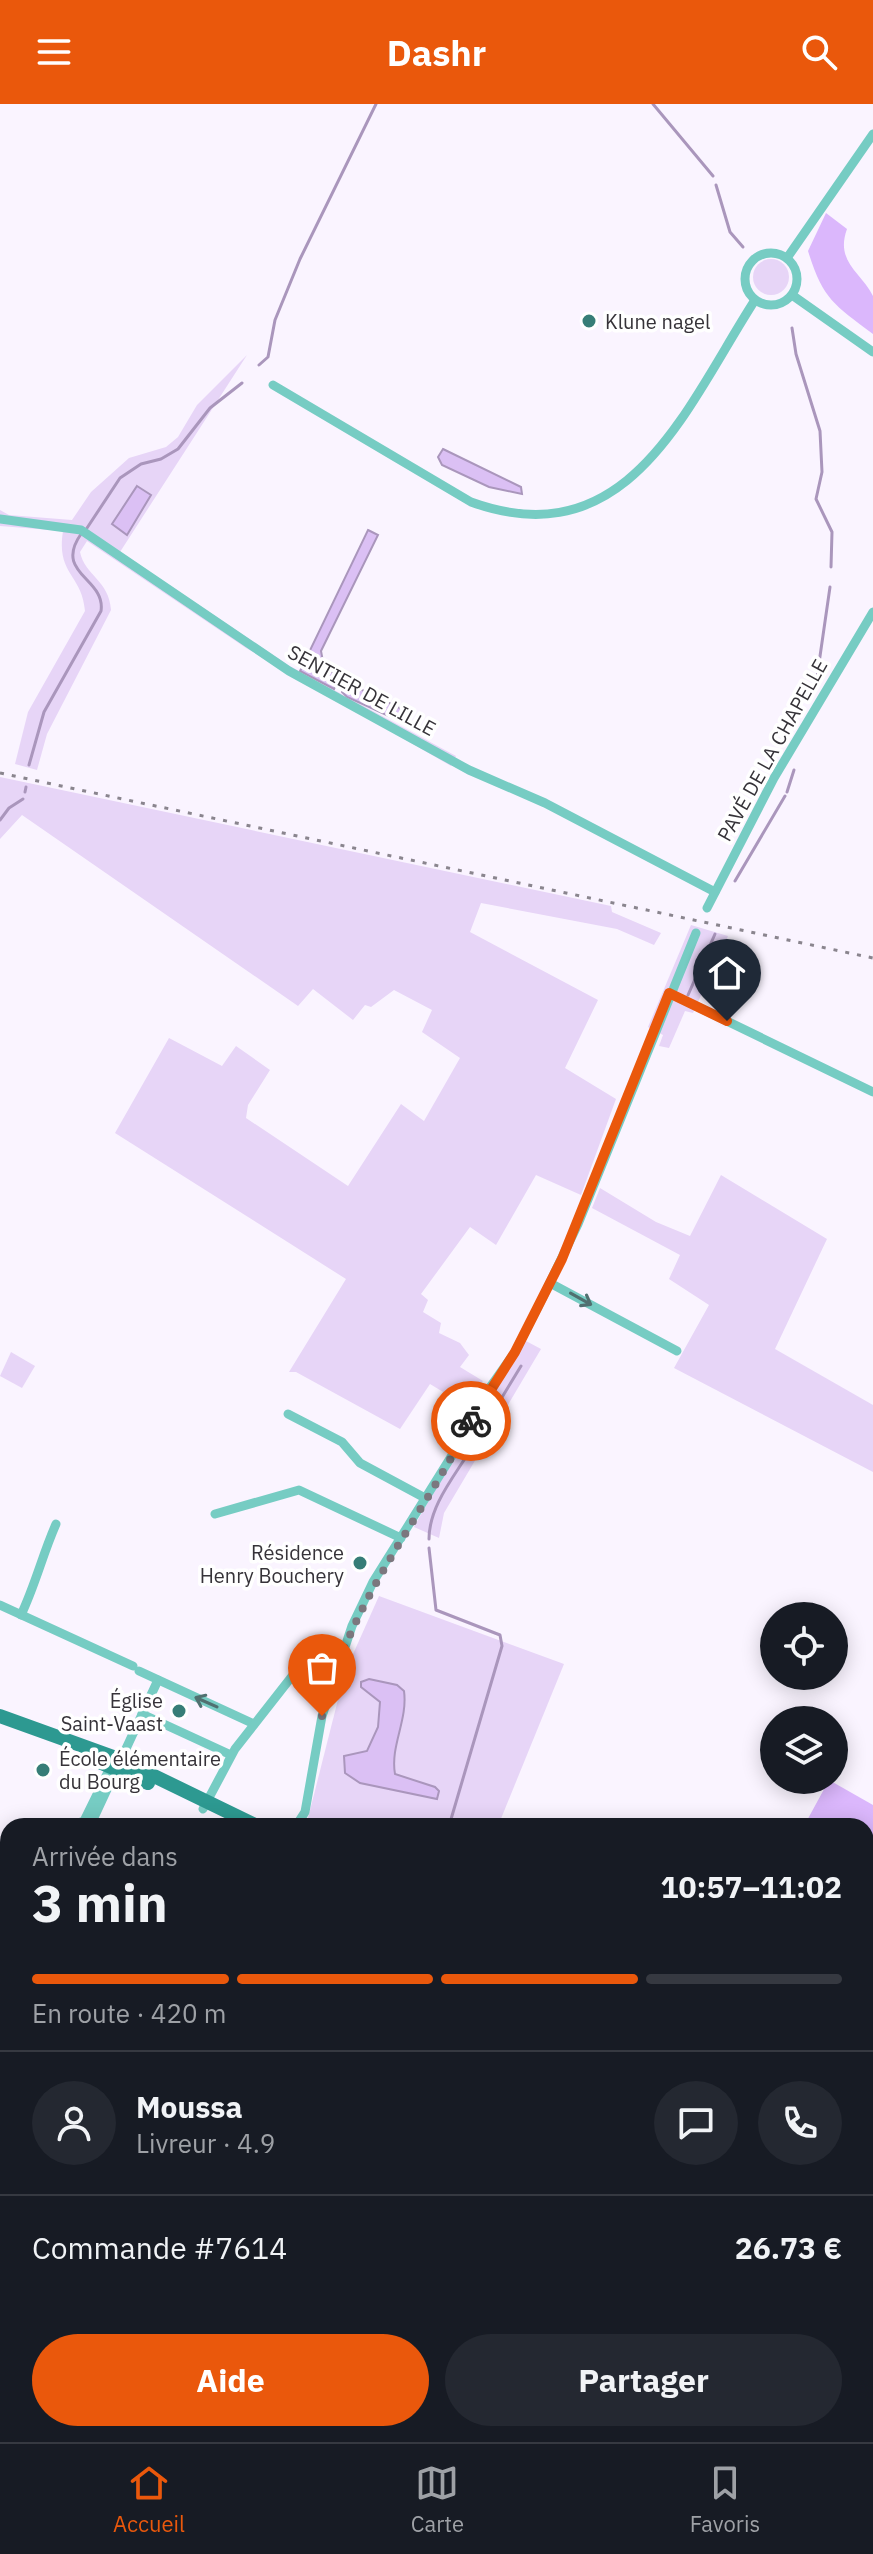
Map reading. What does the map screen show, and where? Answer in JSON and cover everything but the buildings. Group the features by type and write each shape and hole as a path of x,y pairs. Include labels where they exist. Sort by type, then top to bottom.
{"main road":[{"path":"0,1716 117,1764 233,1818"},
{"path":"0,1724 117,1764"}],"street":[{"path":"787,258 873,134"},
{"path":"770,253 787,258 796,272 792,295 778,304 755,300 745,285 747,267 761,255 770,253"},
{"path":"792,295 873,352"},
{"path":"273,385 471,502 506,512 565,511 589,506 617,491 655,454 755,300"},
{"name":"SENTIER DE LILLE","path":"0,519 62,525 85,532 289,671 469,770 545,803 715,892"},
{"name":"PAVÉ DE LA CHAPELLE","path":"707,908 774,778 873,612"},
{"path":"301,1818 305,1812 318,1733 334,1673 362,1604 481,1400 515,1352 550,1283 583,1212 669,993 696,933"},
{"path":"669,993 873,1092"},
{"path":"550,1283 677,1351"},
{"path":"288,1414 342,1442 360,1463 425,1498"},
{"path":"215,1514 299,1490 401,1538"},
{"path":"21,1615 39,1578 36,1568 56,1524"},
{"path":"0,1605 254,1724"},
{"path":"205,1805 231,1755 296,1672 311,1669 334,1673"},
{"path":"93,1818 158,1680"},
{"path":"142,1714 231,1755"},
{"path":"85,1818 107,1774 117,1764"}],"shaded area":[{"path":"826,213 847,229 844,250 847,258 873,296 873,334 831,299 813,267 808,251"},
{"path":"771,259 784,264 789,277 784,290 771,295 758,290 753,277 758,264"},
{"path":"247,355 120,552 288,665 456,756 451,766 246,648 87,541 80,552 106,592 111,610 47,734 37,770 15,764 28,712 85,611 79,589 63,557 63,531 0,526 0,510 9,515 72,520 91,492 129,458 166,447 178,437 197,405"},
{"path":"443,449 521,487 522,494 489,487 442,465 438,457"},
{"path":"137,486 151,495 127,535 112,524"},
{"path":"368,530 378,535 321,651 324,667 339,677 334,689 300,671"},
{"path":"344,686 354,686 412,714 406,724 347,697 342,692"},
{"path":"0,777 611,906 612,912 661,933 654,945 617,929 481,903 470,932 598,1000 565,1068 616,1099 581,1195 536,1175 496,1245 470,1227 421,1294 428,1300 423,1312 441,1323 439,1333 460,1343 469,1355 460,1367 483,1381 463,1404 430,1384 400,1429 296,1372 289,1372 346,1279 115,1133 169,1038 222,1066 236,1046 270,1070 248,1105 246,1118 348,1186 401,1104 424,1121 460,1058 422,1032 432,1010 394,990 371,1007 365,1005 353,1020 313,989 298,1006 22,815 0,839"},
{"path":"691,925 728,936 693,1013 685,1011 669,1048 659,1046 663,1035 648,1027"},
{"path":"721,1175 827,1239 775,1349 873,1405 873,1472 674,1368 709,1305 669,1279 680,1255 592,1208 600,1188 656,1222 690,1236"},
{"path":"526,1341 541,1349 444,1513 439,1538 414,1527 476,1414"},
{"path":"11,1352 35,1366 22,1388 0,1376"},
{"path":"379,1596 564,1664 501,1818 308,1818 345,1672"},
{"path":"369,1679 397,1685 404,1691 395,1774 435,1787 439,1791 437,1799 360,1783 345,1773 344,1756 367,1751 378,1727 380,1702 361,1687 361,1682"},
{"path":"848,1791 873,1805 873,1818 808,1818 821,1794 848,1794"}],"waterway":[{"path":"259,365 268,357 275,320 300,259 376,104"},
{"path":"653,104 713,176"},
{"path":"716,185 730,232 743,247"},
{"path":"792,328 796,354 820,431 822,472 816,499 832,532 831,567"},
{"path":"87,528 120,478 141,464 161,459 178,449 210,408 242,383"},
{"path":"29,765 44,712 101,611 96,591 76,567 73,558 74,547 81,534"},
{"path":"817,677 830,587"},
{"path":"787,792 794,770"},
{"path":"25,792 26,787"},
{"path":"735,881 785,796"},
{"path":"0,820 9,808 23,799"},
{"path":"688,995 715,934"},
{"path":"478,1437 521,1366"},
{"path":"429,1539 438,1503 471,1449"},
{"path":"429,1548 436,1610 500,1635 502,1646 451,1818"}],"railway":[{"path":"0,773 873,958"}],"way so far":[{"path":"322,1716 342,1650 373,1582 471,1421"}],"place":[{"name":"Klune nagel","path":"589,321"},
{"name":"Résidence Henry Bouchery","path":"360,1563"},
{"name":"Église Saint-Vaast","path":"179,1711"},
{"name":"École élémentaire du Bourg","path":"43,1770"}],"route":[{"path":"471,1421 481,1400 515,1352 562,1259 669,993 727,1021"}]}
